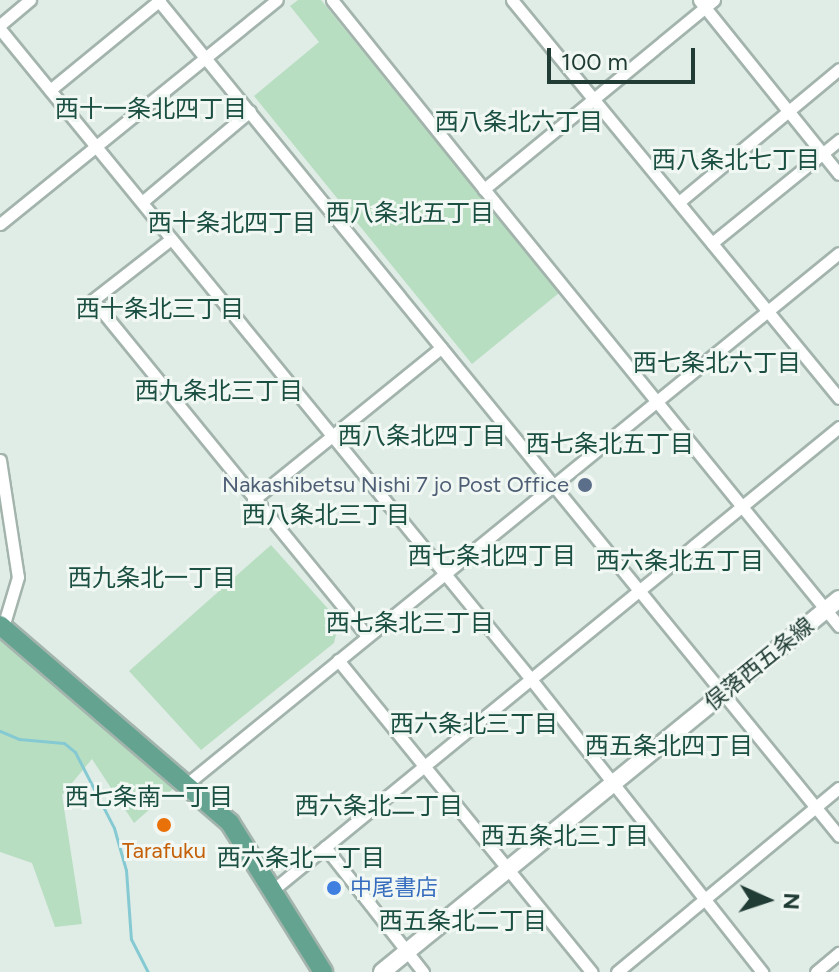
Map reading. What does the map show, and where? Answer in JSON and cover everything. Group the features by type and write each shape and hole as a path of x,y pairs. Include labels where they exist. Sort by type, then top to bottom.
{"main road":[{"name":"俣落西五条線","path":"382,972 832,604"},
{"path":"1,626 188,783 230,823 323,972"}],"street":[{"path":"30,0 0,27 530,678 611,785 762,972"},
{"path":"50,90 159,0 839,836"},
{"path":"0,224 277,0"},
{"path":"332,0 742,505 832,604 839,626"},
{"path":"512,0 839,398"},
{"path":"484,189 706,2 839,174"},
{"path":"679,202 839,69"},
{"path":"142,202 250,111"},
{"path":"712,243 839,140"},
{"path":"171,239 93,300 367,636"},
{"path":"188,783 839,253"},
{"path":"253,500 441,348"},
{"path":"274,889 839,427"},
{"path":"0,460 18,577 1,626"},
{"path":"338,660 592,972"},
{"path":"617,972 839,788"},
{"path":"325,847 423,972"},
{"path":"816,972 839,953"}],"green space":[{"path":"298,0 321,0 559,293 472,364 254,96 319,42 290,6"},
{"path":"271,545 339,621 334,643 201,750 129,671"},
{"path":"0,639 174,788 134,823 92,759 62,795 82,924 55,927 32,863 0,852"}],"waterway":[{"path":"0,731 19,739 64,743 75,752 114,828 126,870 131,939 148,972"}],"place":[{"name":"Nakashibetsu Nishi 7 jo Post Office","path":"585,485"},
{"name":"Tarafuku","path":"164,825"},
{"name":"中尾書店","path":"334,888"}],"district":[{"name":"西十一条北四丁目","path":"151,109"},
{"name":"西八条北六丁目","path":"519,122"},
{"name":"西八条北七丁目","path":"736,160"},
{"name":"西八条北五丁目","path":"410,213"},
{"name":"西十条北四丁目","path":"232,223"},
{"name":"西十条北三丁目","path":"160,309"},
{"name":"西七条北六丁目","path":"717,363"},
{"name":"西九条北三丁目","path":"219,391"},
{"name":"西八条北四丁目","path":"422,436"},
{"name":"西七条北五丁目","path":"610,444"},
{"name":"西八条北三丁目","path":"326,515"},
{"name":"西七条北四丁目","path":"492,556"},
{"name":"西六条北五丁目","path":"680,561"},
{"name":"西九条北一丁目","path":"152,578"},
{"name":"西七条北三丁目","path":"410,623"},
{"name":"西六条北三丁目","path":"474,724"},
{"name":"西五条北四丁目","path":"669,746"},
{"name":"西七条南一丁目","path":"149,797"},
{"name":"西六条北二丁目","path":"379,806"},
{"name":"西五条北三丁目","path":"565,836"},
{"name":"西六条北一丁目","path":"301,858"},
{"name":"西五条北二丁目","path":"463,921"}]}
